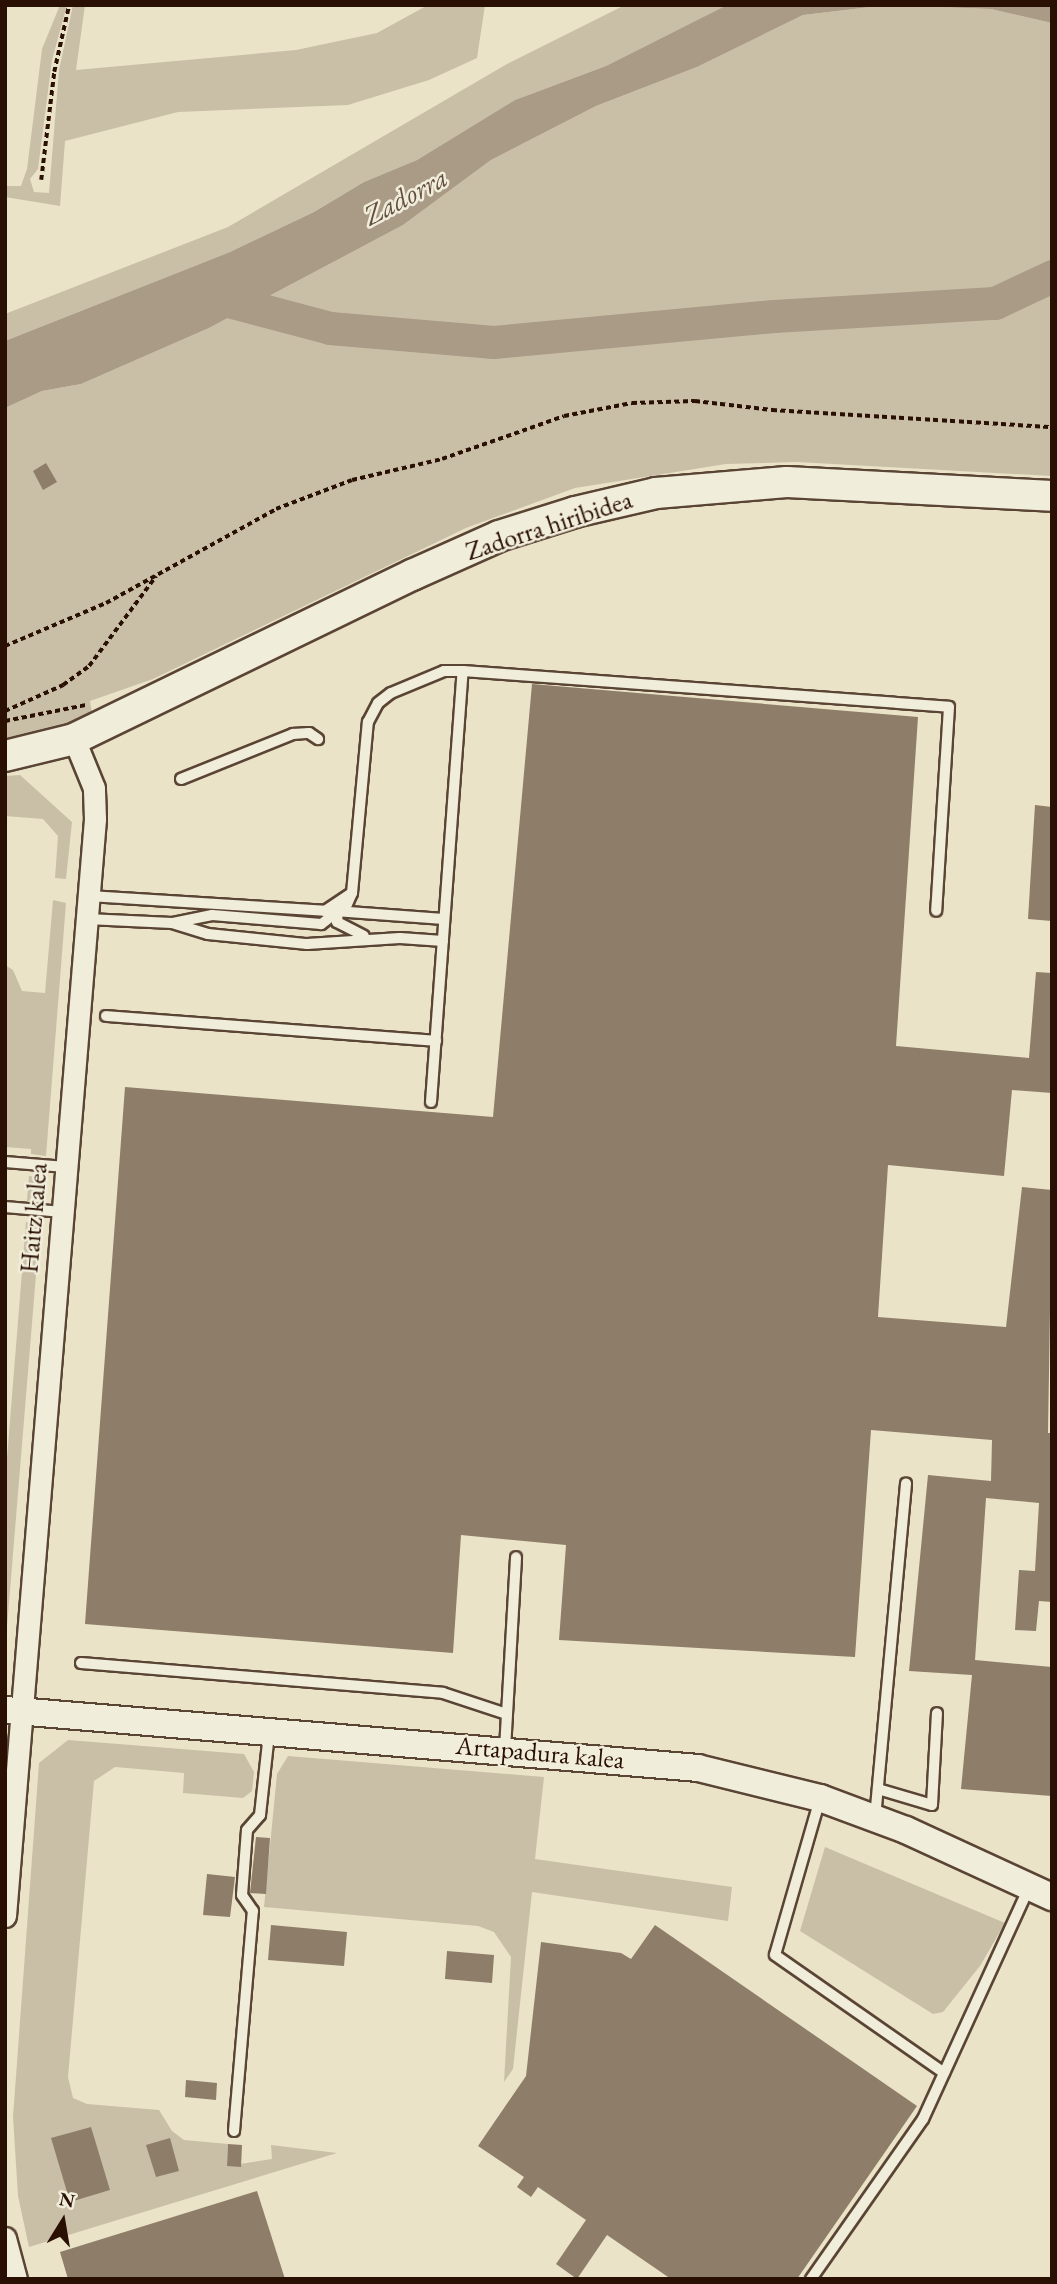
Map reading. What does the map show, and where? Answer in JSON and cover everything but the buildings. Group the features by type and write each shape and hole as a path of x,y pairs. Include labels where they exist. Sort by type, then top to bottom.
{"main road":[{"name":"Zadorra hiribidea","path":"5,756 74,739 412,575 499,536 575,512 656,493 787,482 1052,496"}],"street":[{"name":"Haitz kalea","path":"5,1916 13,1711 62,1212 89,897 94,788 74,739"},
{"name":"Artapadura kalea","path":"13,1711 269,1734 505,1749 698,1768 820,1798 875,1818 1040,1892"},
{"path":"5,2238 16,2279"}],"lane":[{"path":"89,897 325,911 347,904 352,892 368,722 378,703 391,693 444,671 463,671 949,706 936,911"},
{"path":"431,1102 463,671"},
{"path":"181,779 293,734 309,733 318,739"},
{"path":"338,907 337,922 353,934 376,939"},
{"path":"87,919 172,923 212,915 321,923 338,907 444,919"},
{"path":"172,923 208,934 307,944 376,939 443,941"},
{"path":"106,1016 436,1041"},
{"path":"5,1162 66,1167"},
{"path":"5,1207 62,1212"},
{"path":"875,1818 906,1483"},
{"path":"505,1749 516,1557"},
{"path":"81,1663 443,1693 507,1714"},
{"path":"878,1789 932,1805 937,1713"},
{"path":"234,2131 253,1912 242,1895 247,1830 260,1815 269,1734"},
{"path":"820,1798 775,1955 944,2073"},
{"path":"811,2279 923,2119 944,2073 1040,1892"}],"path":[{"path":"41,180 54,72 69,5"},
{"path":"5,646 106,603 276,509 352,480 442,458 564,416 632,403 695,401 772,410 1052,427"},
{"path":"5,710 63,685 89,666 158,574"}],"shaded area":[{"path":"60,5 67,5 52,60 38,169 30,179 34,192 49,193 59,70 73,5 85,5 76,70 296,50 377,33 428,5 485,5 477,58 429,80 348,105 178,112 65,141 60,206 5,197 5,186 21,186 27,169 42,49"},
{"path":"625,5 727,5 606,66 515,100 417,160 364,182 314,212 230,252 5,341 5,314 228,227 507,64"},
{"path":"887,5 991,9 1052,23 1052,476 797,462 726,464 575,488 466,528 153,679 90,701 92,713 47,734 5,740 5,408 42,391 81,384 209,328 403,225 491,160 596,106 697,67 803,15"},
{"path":"20,775 72,822 66,879 55,878 58,836 43,819 5,816 5,776"},
{"path":"53,900 66,903 46,1156 31,1154 31,1149 5,1147 5,965 13,970 22,991 45,993"},
{"path":"29,1176 44,1178 42,1198 27,1201"},
{"path":"26,1222 40,1226 5,1651 5,1483"},
{"path":"68,1740 244,1754 254,1772 252,1791 243,1798 183,1793 184,1773 115,1767 94,1781 68,2077 73,2098 87,2104 159,2110 172,2131 184,2140 228,2144 227,2166 272,2159 271,2145 337,2153 29,2247 18,2196 13,2117 39,1763"},
{"path":"288,1756 544,1777 535,1859 732,1887 728,1921 532,1892 513,2069 504,2082 511,1957 494,1932 478,1926 264,1907 277,1774"},
{"path":"825,1847 1005,1923 980,1966 943,2012 933,2014 800,1931"}],"water":[{"name":"Zadorra","path":"727,5 887,5 803,15 697,67 596,106 491,160 403,225 209,328 81,384 42,391 5,408 5,341 230,252 314,212 364,182 417,160 515,100 606,66"},
{"path":"887,5 1052,5 1052,23 991,9"}],"waterway":[{"path":"206,295 330,328 493,342 774,316 995,303 1052,276"}]}
